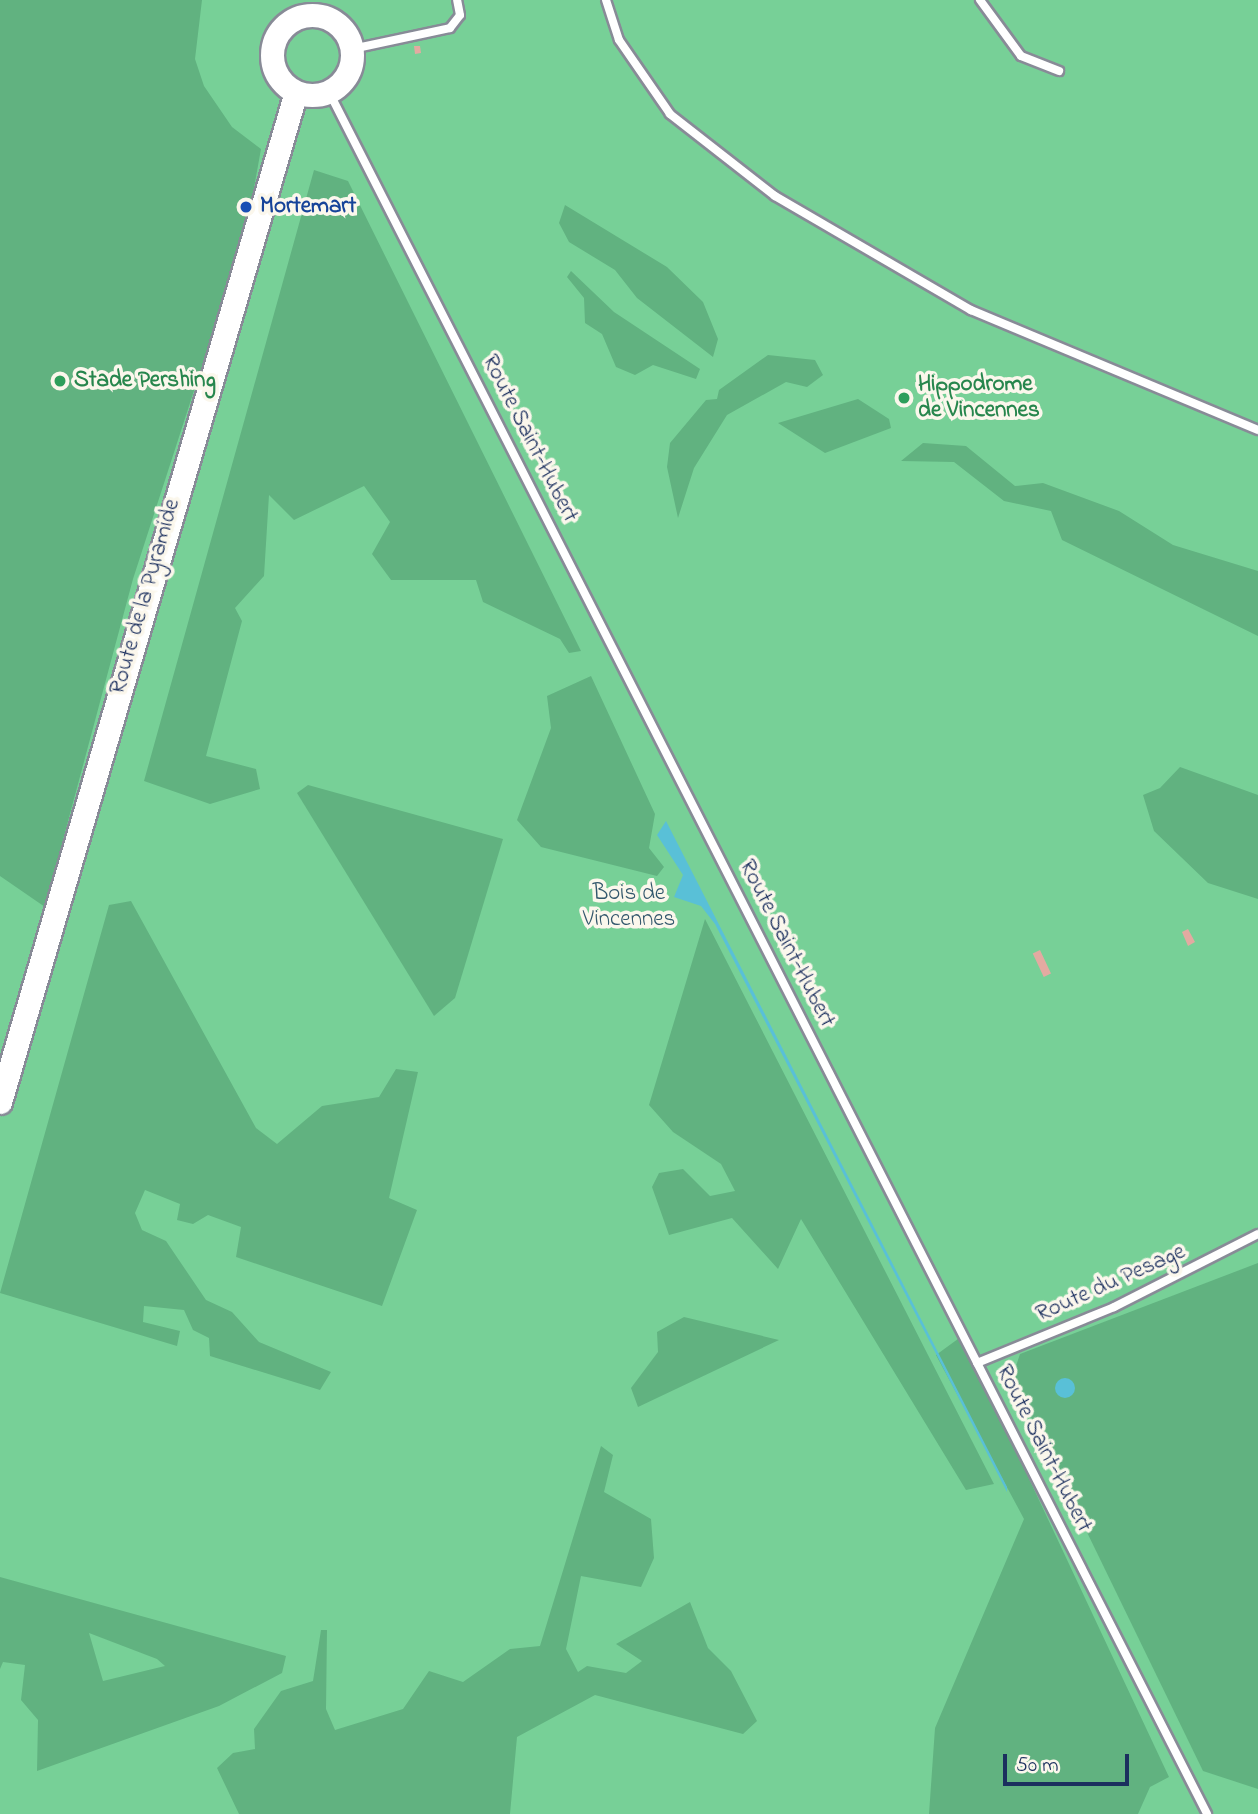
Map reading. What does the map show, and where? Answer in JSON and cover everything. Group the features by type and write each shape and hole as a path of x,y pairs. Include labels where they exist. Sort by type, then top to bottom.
{"street":[{"path":"327,8 352,49 348,74 329,92 296,92 275,71 274,43 299,17 327,8"},
{"name":"Route de la Pyramide","path":"0,1102 296,92"}],"lane":[{"path":"352,49 450,28 460,15 457,0"},
{"path":"606,0 619,40 670,114 775,196 971,310 1258,430"},
{"path":"980,0 1021,56 1059,71"},
{"name":"Route Saint-Hubert","path":"329,92 1207,1814"},
{"name":"Route du Pesage","path":"978,1363 1114,1307 1258,1234"}],"green space":[{"name":"Bois de Vincennes","path":"0,0 1258,0 1258,1814 0,1814"},
{"name":"Stade Pershing","path":"0,0 202,0 195,59 204,86 232,127 261,149 247,227 133,579 45,907 0,876"},
{"path":"314,170 348,181 581,651 569,653 560,639 483,602 476,580 391,580 372,554 390,522 364,486 294,520 269,495 264,576 235,608 242,621 206,756 256,769 260,789 210,804 144,781"},
{"path":"565,205 667,267 703,302 718,339 713,357 637,298 615,270 569,242 559,223"},
{"path":"571,271 614,312 700,369 696,379 653,365 635,375 616,367 602,334 585,323 584,298 567,277"},
{"path":"768,355 815,360 823,375 807,387 786,382 727,415 694,468 678,518 667,467 670,443 706,400 717,399 719,390"},
{"path":"858,399 889,419 891,428 825,453 778,423"},
{"path":"923,443 966,446 1015,486 1043,483 1119,511 1173,545 1258,571 1258,636 1062,540 1051,511 1004,501 954,462 901,461"},
{"path":"591,676 655,814 649,848 664,867 657,876 541,847 517,820 551,728 547,696"},
{"path":"1180,767 1258,795 1258,899 1208,883 1154,831 1143,795 1160,788"},
{"path":"308,785 503,839 455,998 434,1016 297,793"},
{"path":"131,901 256,1128 277,1144 322,1106 379,1097 396,1069 418,1072 389,1198 417,1210 382,1306 236,1257 241,1227 208,1215 193,1224 177,1220 180,1204 145,1190 135,1213 142,1230 166,1241 206,1300 232,1312 259,1342 331,1372 320,1390 210,1356 209,1338 193,1330 184,1310 144,1306 143,1322 180,1331 177,1346 0,1293 109,905"},
{"path":"705,919 994,1484 966,1490 801,1219 778,1269 732,1218 669,1235 652,1187 659,1173 683,1169 710,1196 735,1191 721,1164 673,1132 649,1105"},
{"path":"1258,1263 1258,1789 1203,1771 1012,1378 1020,1354"},
{"path":"684,1317 779,1340 638,1407 631,1388 658,1352 657,1332"},
{"path":"962,1336 1169,1777 1150,1787 1138,1814 929,1814 935,1728 1024,1519 936,1355"},
{"path":"601,1446 613,1455 604,1492 651,1519 654,1558 641,1587 581,1576 566,1649 578,1672 587,1666 626,1673 642,1661 616,1644 690,1602 708,1648 731,1671 757,1721 743,1734 595,1695 517,1737 510,1814 239,1814 217,1768 233,1753 255,1749 254,1729 281,1691 313,1681 321,1630 327,1630 326,1709 335,1730 403,1709 429,1671 463,1682 510,1649 540,1646"},
{"path":"0,1577 286,1656 282,1673 219,1706 37,1771 38,1720 21,1700 25,1665 3,1662 0,1669","holes":["89,1633 157,1659 165,1666 103,1681"]}],"water":[{"path":"666,821 1007,1487 1007,1492 715,924 701,906 674,897 683,875 657,835"},
{"path":"1065,1378 1072,1381 1075,1388 1072,1395 1065,1398 1058,1395 1055,1388 1058,1381"}],"building":[{"path":"414,46 420,46 421,53 415,54"},
{"path":"1188,929 1195,942 1188,946 1182,932"},
{"path":"1040,950 1051,974 1044,977 1033,953"}],"place":[{"name":"Mortemart","path":"246,207"},
{"name":"Stade Pershing","path":"60,381"},
{"name":"Hippodrome de Vincennes","path":"904,398"}]}
